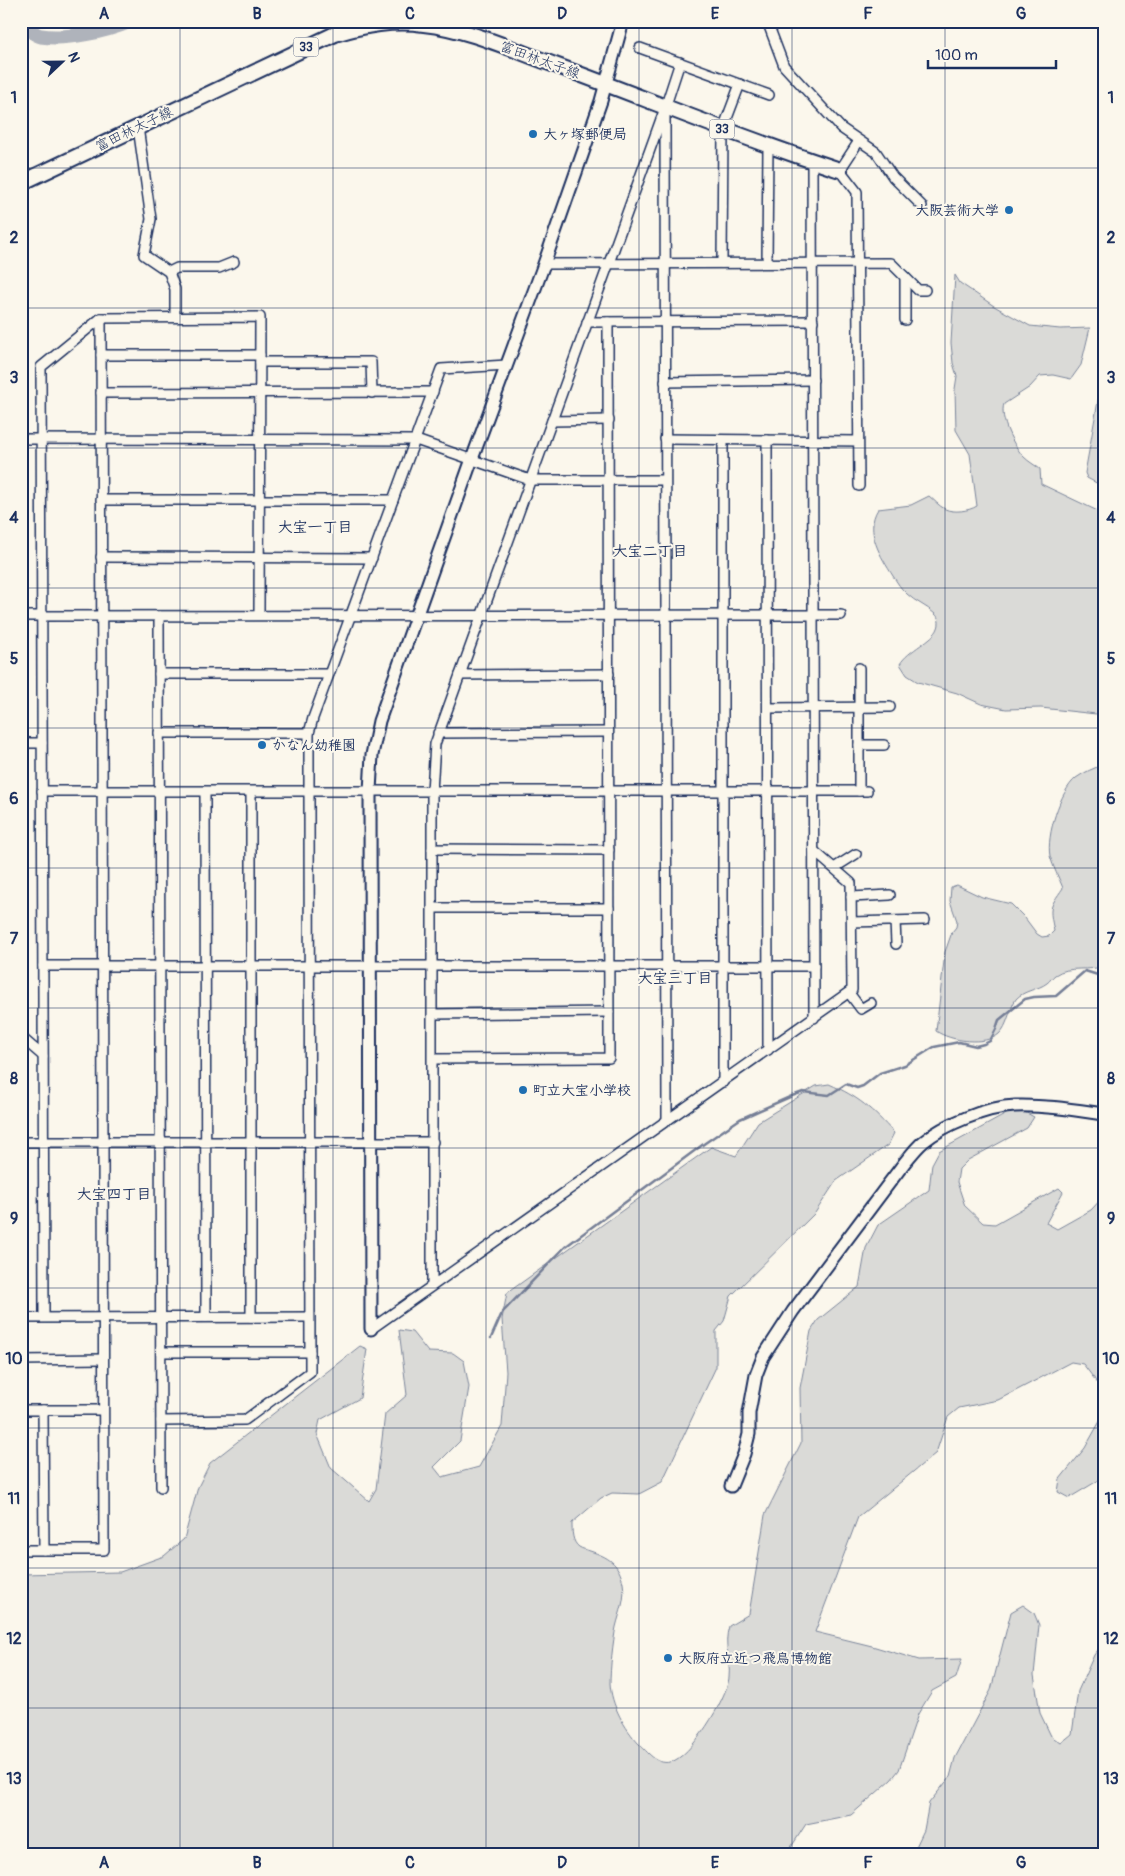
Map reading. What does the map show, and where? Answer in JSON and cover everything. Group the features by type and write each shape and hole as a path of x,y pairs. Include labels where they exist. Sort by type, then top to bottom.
{"main road":[{"name":"富田林太子線","path":"21,183 335,34 375,24 408,23 442,27 478,37 723,130 840,170"}],"street":[{"path":"371,1329 370,791 372,755 379,721 472,458 544,264 606,84 623,21"},
{"path":"767,21 784,66 841,128 876,152 893,177 922,206"},
{"path":"640,48 769,95"},
{"path":"432,1285 433,756 438,733 609,264 680,62"},
{"path":"722,263 723,130 740,84"},
{"path":"665,108 667,1122"},
{"path":"138,127 151,219 144,255 169,272 175,288 175,317"},
{"path":"859,486 857,192 840,170 860,141"},
{"path":"767,263 768,145"},
{"path":"812,161 814,1018"},
{"path":"169,272 177,268 219,268 234,262"},
{"path":"544,264 891,262 918,290 925,290"},
{"path":"905,277 905,320"},
{"path":"44,1317 41,367 101,318 260,317 259,615"},
{"path":"21,1550 104,1550 101,318"},
{"path":"587,322 813,321"},
{"path":"433,1059 609,1058 608,322"},
{"path":"101,356 371,362 372,392"},
{"path":"162,1421 245,1420 310,1372 309,733 441,369 507,365"},
{"path":"665,382 813,380"},
{"path":"101,393 432,392"},
{"path":"552,421 609,420"},
{"path":"21,439 260,438 416,440 472,458 530,480 665,480"},
{"path":"665,440 858,441"},
{"path":"723,440 723,1082"},
{"path":"767,440 768,1050"},
{"path":"101,500 393,500"},
{"path":"101,557 372,558"},
{"path":"21,616 842,615"},
{"path":"159,616 161,1487"},
{"path":"42,791 863,791 859,745 859,668"},
{"path":"159,674 329,674"},
{"path":"460,675 609,674"},
{"path":"768,708 890,707"},
{"path":"438,733 608,732"},
{"path":"159,733 309,733"},
{"path":"21,744 42,743"},
{"path":"859,745 884,745"},
{"path":"205,792 206,1317"},
{"path":"251,792 251,1317"},
{"path":"432,849 609,850"},
{"path":"371,1329 850,993 852,990 851,883 814,851"},
{"path":"834,868 856,854"},
{"path":"851,897 890,895"},
{"path":"432,908 609,908"},
{"path":"852,922 925,920"},
{"path":"895,921 896,944"},
{"path":"43,966 814,966"},
{"path":"850,993 861,1009 871,1003"},
{"path":"433,1014 609,1012"},
{"path":"21,1037 43,1056"},
{"path":"731,1486 744,1454 749,1434 756,1375 763,1357 793,1311 905,1162 923,1142 948,1126 996,1109 1015,1106 1069,1109 1104,1114"},
{"path":"21,1142 432,1142"},
{"path":"21,1318 309,1317"},
{"path":"161,1352 310,1352"},
{"path":"21,1360 103,1359"},
{"path":"21,1410 103,1410"},
{"path":"43,1410 44,1550"}],"shaded area":[{"path":"955,275 960,283 994,306 1030,326 1060,329 1090,328 1081,365 1071,379 1053,375 1040,376 1030,387 1004,404 1003,410 1005,424 1016,446 1024,457 1040,469 1041,484 1104,514 1104,711 1096,714 1041,708 1006,709 981,704 957,693 918,682 907,675 900,664 909,654 932,637 939,626 939,620 932,611 903,590 896,581 876,544 873,535 874,517 878,509 911,505 929,496 945,509 953,511 961,511 977,506 970,454 956,430 955,389 957,376 953,363 951,343"},
{"path":"1104,368 1104,487 1087,478 1085,473"},
{"path":"1104,764 1104,966 1092,969 1066,970 1054,976 1043,985 1019,996 1002,1031 993,1038 977,1041 958,1040 936,1031 945,952 957,921 950,901 951,887 957,885 982,897 1011,904 1037,934 1042,937 1049,936 1054,931 1051,908 1063,888 1050,856 1049,847 1052,826 1060,803 1070,784 1086,772"},
{"path":"829,1084 857,1099 872,1110 894,1133 888,1145 836,1181 815,1213 731,1296 724,1321 716,1331 716,1367 662,1482 639,1494 612,1493 601,1498 572,1523 572,1533 579,1547 607,1558 619,1570 624,1589 612,1655 610,1683 613,1700 624,1724 639,1744 656,1760 670,1762 678,1758 697,1739 715,1713 727,1687 729,1671 727,1633 729,1626 749,1614 765,1515 801,1443 800,1388 811,1331 818,1320 859,1287 866,1248 878,1225 929,1190 932,1164 939,1151 1010,1112 1023,1111 1034,1117 1027,1128 968,1160 959,1169 957,1182 965,1206 983,1223 995,1224 1059,1188 1063,1192 1046,1223 1057,1229 1091,1210 1104,1196 1104,1406 1099,1385 1083,1364 1071,1362 998,1400 959,1408 948,1417 936,1453 858,1517 815,1632 919,1660 962,1659 956,1678 932,1691 918,1714 899,1770 891,1780 851,1815 806,1824 786,1855 21,1855 21,1574 120,1572 164,1556 184,1539 198,1487 210,1463 360,1346 367,1349 360,1398 320,1420 317,1434 331,1468 369,1501 376,1489 385,1414 407,1395 399,1330 412,1332 428,1352 453,1353 464,1361 469,1387 460,1441 434,1467 442,1477 479,1467 502,1426 506,1372 502,1319 507,1293 711,1147 736,1156 758,1122 816,1086"},
{"path":"1104,1414 1104,1477 1069,1498 1058,1492 1060,1479 1085,1448"},
{"path":"1023,1605 1034,1613 1039,1625 1034,1675 1040,1713 1051,1736 1061,1743 1072,1734 1078,1691 1094,1655 1104,1642 1104,1855 912,1855 924,1830 929,1803 950,1777 955,1758 991,1690 1011,1612"}],"waterway":[{"path":"21,24 38,35 62,37 98,31 130,21"},
{"path":"491,1338 502,1313 565,1247 740,1119 803,1092 829,1095 846,1084 857,1088 863,1086 880,1073 905,1065 934,1047 959,1042 976,1046 984,1044 990,1041 999,1020 1025,999 1056,996 1085,971 1104,977"}],"place":[{"name":"大ヶ塚郵便局","path":"533,134"},
{"name":"大阪芸術大学","path":"1009,210"},
{"name":"かなん幼稚園","path":"262,745"},
{"name":"町立大宝小学校","path":"523,1090"},
{"name":"大阪府立近つ飛鳥博物館","path":"668,1658"}],"district":[{"name":"大宝一丁目","path":"315,527"},
{"name":"大宝二丁目","path":"650,551"},
{"name":"大宝三丁目","path":"675,978"},
{"name":"大宝四丁目","path":"114,1194"}]}
